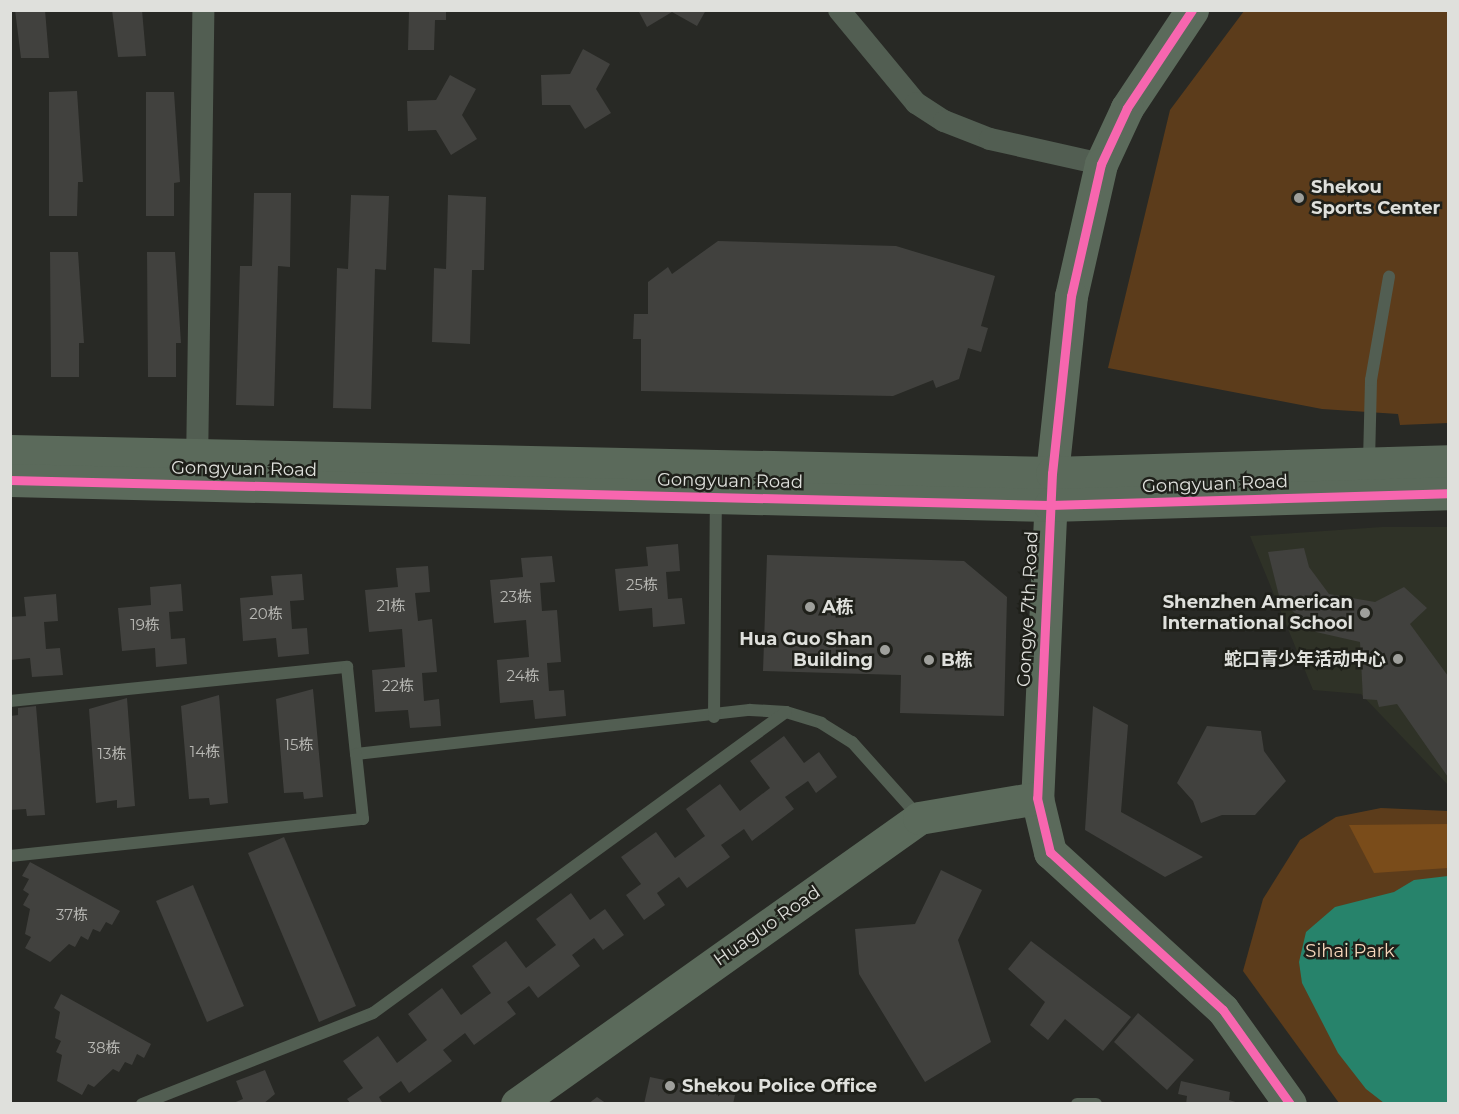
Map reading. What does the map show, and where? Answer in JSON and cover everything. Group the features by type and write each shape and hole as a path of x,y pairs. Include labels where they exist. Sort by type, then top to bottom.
{"street":[{"path":"197,470 203,10"},
{"path":"839,10 916,103 944,121 990,139 1101,164"},
{"name":"Gongye 7th Road","path":"1192,10 1126,108 1101,164 1071,296 1052,473 1037,798 1050,852 1223,1010 1290,1104"},
{"name":"Gongyuan Road","path":"10,451 197,470 716,498 1050,505 1449,493"},
{"name":"Gongyuan Road","path":"10,480 197,470 1052,473 1449,461"},
{"name":"Huaguo Road","path":"517,1104 919,818 1037,798"}],"lane":[{"path":"1369,463 1371,380 1389,277"},
{"path":"714,717 716,498"},
{"path":"10,702 347,667 363,819 10,856"},
{"path":"356,754 714,717 750,710 786,712 821,723 852,742 919,818"},
{"path":"142,1104 373,1013 786,712"},
{"path":"1077,1104 1096,1104"}],"shaded area":[{"name":"Shenzhen American International School","path":"1382,527 1448,527 1448,785 1361,694 1313,690 1250,536"},
{"path":"1448,824 1448,868 1374,873 1349,825"},
{"path":"1448,876 1448,1103 1384,1103 1366,1089 1338,1053 1302,983 1299,962 1306,932 1335,907 1394,892 1414,880"}],"green space":[{"name":"Shekou Sports Center","path":"1244,11 1448,11 1448,423 1400,425 1398,414 1322,409 1108,368 1170,110"},
{"name":"Sihai Park","path":"1381,808 1448,811 1448,1103 1339,1103 1243,971 1263,899 1300,840 1336,817"}],"building":[{"path":"15,10 45,10 49,58 21,58"},
{"path":"112,10 142,10 146,56 118,57"},
{"path":"409,10 446,10 446,20 435,20 434,50 408,50"},
{"path":"638,10 706,10 697,26 672,12 647,27"},
{"path":"583,49 610,64 596,89 611,113 585,129 570,105 542,105 541,75 570,74"},
{"path":"450,75 476,89 462,115 477,139 451,155 436,130 408,131 407,101 436,100"},
{"path":"77,91 83,182 78,182 77,216 49,216 49,92"},
{"path":"146,92 174,92 180,182 174,183 174,216 146,216"},
{"path":"254,193 291,193 290,267 278,266 274,406 236,405 240,266 252,266"},
{"path":"351,195 389,196 386,270 375,269 371,409 333,408 337,268 348,269"},
{"path":"448,195 486,197 484,270 472,270 470,344 432,342 434,268 446,269"},
{"path":"718,241 896,246 995,276 981,326 988,328 981,352 968,348 959,379 936,388 933,380 893,396 641,391 641,339 633,339 634,314 648,314 648,282 668,267 672,274"},
{"path":"50,252 78,252 84,343 79,343 79,377 51,377"},
{"path":"147,252 175,252 181,343 176,343 176,377 148,377"},
{"path":"678,544 680,571 666,572 668,599 682,598 685,624 653,627 652,608 619,611 615,569 648,566 646,547"},
{"name":"蛇口青少年活动中心","path":"1304,548 1309,567 1329,594 1375,602 1404,587 1427,608 1410,624 1448,676 1448,777 1397,704 1379,707 1377,700 1363,699 1360,642 1316,632 1280,600 1268,552"},
{"name":"Hua Guo Shan Building","path":"767,555 964,561 1007,597 1004,716 900,713 901,675 763,671"},
{"path":"552,556 555,582 540,583 542,611 557,610 561,662 547,663 549,691 564,690 566,716 535,719 533,700 500,703 497,660 529,657 526,620 494,623 490,580 523,577 521,558"},
{"path":"428,566 430,592 415,593 418,621 432,619 437,672 422,673 424,701 439,699 441,726 410,728 408,710 375,712 372,670 405,667 402,629 369,632 365,590 398,587 396,568"},
{"path":"302,574 304,600 290,601 292,629 307,628 309,654 278,657 276,638 243,641 240,598 273,595 271,576"},
{"path":"181,584 183,611 169,612 171,639 185,638 187,664 156,667 155,648 122,651 118,608 151,605 150,587"},
{"path":"56,594 58,621 44,622 46,649 60,648 63,675 32,677 30,658 10,660 10,617 26,616 24,597"},
{"path":"313,689 323,797 304,799 303,792 284,793 276,699"},
{"path":"219,695 228,803 210,805 209,798 189,799 181,706"},
{"path":"127,698 135,806 117,808 117,800 96,803 89,709"},
{"path":"36,706 45,815 27,816 26,809 10,810 10,716 18,715 18,708"},
{"path":"1093,706 1128,725 1121,812 1203,857 1165,877 1085,830"},
{"path":"1207,726 1261,731 1264,751 1286,781 1255,815 1222,815 1201,823 1193,801 1177,783"},
{"path":"784,736 804,763 819,752 837,777 816,793 808,781 785,797 794,809 752,841 744,829 721,845 730,857 687,888 679,877 657,893 665,905 644,920 626,895 641,884 621,857 656,832 675,858 705,836 686,809 720,784 740,811 770,788 750,761"},
{"path":"284,837 356,1006 319,1022 248,853"},
{"path":"30,862 120,911 112,925 106,922 100,932 93,929 88,940 81,936 75,947 69,944 50,962 25,948 31,937 25,934 30,909 23,905 29,894 23,890 29,879 22,876"},
{"path":"941,870 982,890 958,940 991,1042 925,1082 859,974 855,929 915,924"},
{"path":"193,885 244,1006 207,1022 156,901"},
{"path":"571,893 590,920 605,909 624,935 603,950 594,938 572,955 580,966 538,998 529,986 507,1002 516,1014 474,1045 465,1033 443,1050 452,1061 409,1093 401,1081 379,1097 383,1104 351,1104 347,1099 363,1088 343,1061 378,1036 397,1063 427,1040 408,1014 442,988 461,1015 491,993 472,966 506,941 526,968 556,945 536,919"},
{"path":"1031,941 1131,1017 1103,1051 1065,1019 1048,1040 1030,1025 1045,1002 1008,969"},
{"path":"61,994 151,1044 144,1058 137,1054 132,1065 125,1062 119,1072 113,1069 94,1087 88,1084 82,1095 57,1081 62,1055 56,1052 61,1041 55,1038 60,1012 54,1008"},
{"path":"1138,1013 1194,1060 1167,1090 1114,1042"},
{"path":"265,1070 275,1094 263,1104 231,1104 243,1099 236,1081"},
{"name":"Shekou Police Office","path":"650,1077 735,1095 733,1104 644,1104"},
{"path":"1181,1081 1230,1092 1229,1100 1242,1104 1186,1104 1187,1096 1178,1094"},
{"path":"597,1097 607,1104 588,1104"}],"cycle path":[{"path":"1192,10 1127,108 1101,164 1071,296 1052,473 1037,798 1050,852 1223,1010 1290,1104"},
{"path":"10,480 1050,505 1448,493"}],"place":[{"name":"Shekou Sports Center","path":"1299,198"},
{"name":"A栋","path":"810,607"},
{"name":"Shenzhen American International School","path":"1365,613"},
{"name":"Hua Guo Shan Building","path":"885,650"},
{"name":"蛇口青少年活动中心","path":"1398,659"},
{"name":"B栋","path":"929,660"},
{"name":"Shekou Police Office","path":"670,1086"}]}
